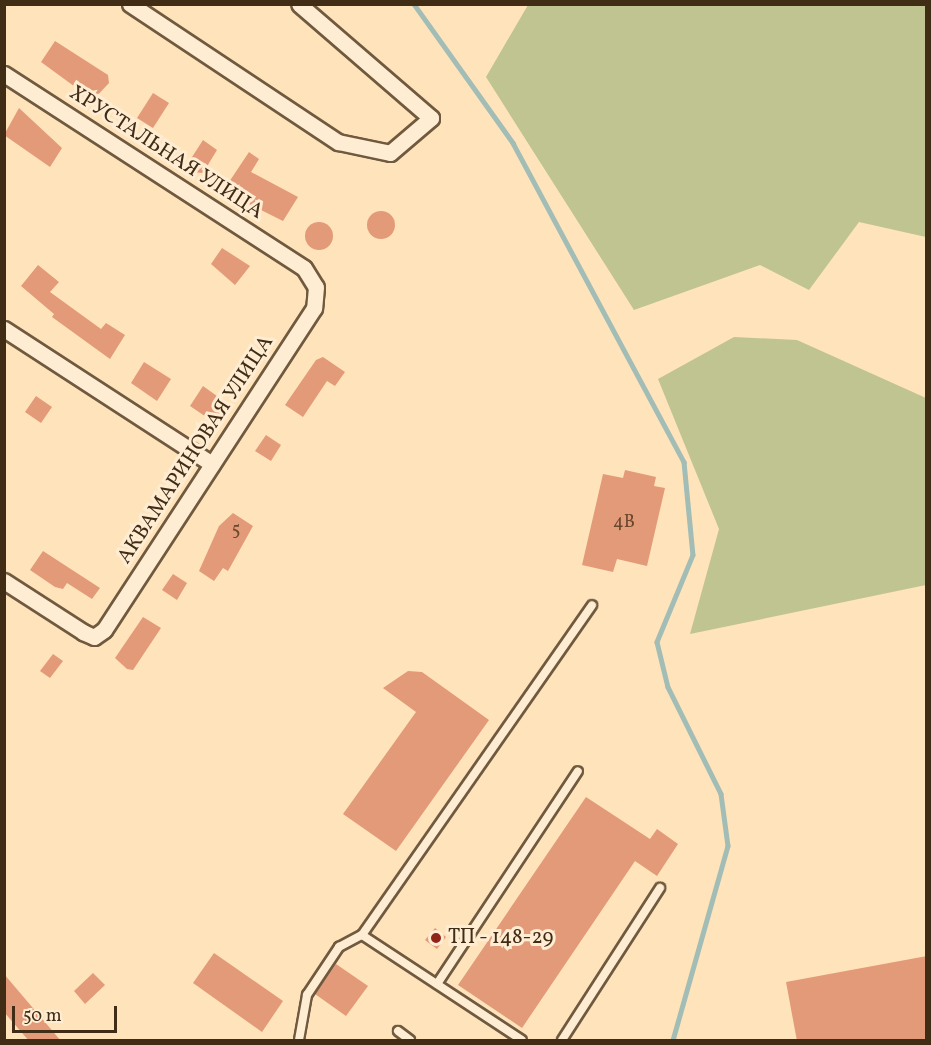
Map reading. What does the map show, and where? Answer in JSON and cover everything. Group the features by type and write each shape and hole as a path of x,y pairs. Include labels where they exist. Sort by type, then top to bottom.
{"street":[{"path":"130,4 338,142 390,153 430,118 299,4"},
{"name":"ХРУСТАЛЬНАЯ УЛИЦА","path":"4,74 304,268"},
{"name":"АКВАМАРИНОВАЯ УЛИЦА","path":"4,581 82,632 94,637 104,630 314,308 316,287 304,268"},
{"path":"4,329 212,464"}],"lane":[{"path":"299,1041 307,995 339,947 362,935 592,605"},
{"path":"437,984 578,771"},
{"path":"562,1041 660,888"},
{"path":"362,935 522,1041"},
{"path":"398,1031 410,1041"}],"green space":[{"path":"528,5 926,5 926,237 859,222 809,290 760,265 634,310 486,77"},
{"path":"734,337 797,340 926,398 926,585 690,634 719,529 658,379"}],"building":[{"path":"55,41 108,75 109,83 93,100 41,62"},
{"path":"153,93 169,103 153,128 137,118"},
{"path":"19,108 62,148 50,167 4,135"},
{"path":"203,140 217,150 203,173 183,171"},
{"path":"249,152 259,159 251,172 298,197 283,221 223,191"},
{"path":"381,211 391,215 395,225 391,235 381,239 371,235 367,225 371,215"},
{"path":"319,222 329,226 333,236 329,246 319,250 309,246 305,236 309,226"},
{"path":"222,248 250,266 235,285 211,264"},
{"path":"38,265 59,282 50,292 101,329 106,323 125,335 110,359 52,317 54,314 21,286"},
{"path":"323,357 345,372 335,386 327,381 303,417 285,405 316,360"},
{"path":"144,362 171,379 157,401 131,383"},
{"path":"203,386 228,404 215,423 190,406"},
{"path":"36,396 52,407 41,423 25,412"},
{"path":"266,435 281,445 271,461 255,451"},
{"path":"625,470 656,477 654,486 665,488 647,566 617,559 613,572 582,565 603,474 623,478"},
{"path":"233,513 253,526 228,571 223,568 214,581 199,571 219,526"},
{"path":"43,551 100,588 92,599 67,583 63,589 55,587 30,570"},
{"path":"173,574 187,583 177,600 162,590"},
{"path":"143,617 161,628 133,670 127,669 115,658"},
{"path":"53,654 63,661 50,678 40,671"},
{"path":"408,671 422,672 489,720 396,851 343,814 416,712 383,688"},
{"path":"586,797 650,839 657,829 678,844 657,876 635,861 522,1028 458,985"},
{"name":"ТП - 148-29","path":"435,928 446,937 437,949 425,940"},
{"path":"214,953 283,1001 262,1032 193,983"},
{"path":"927,956 927,1041 797,1041 786,982"},
{"path":"336,964 368,986 346,1016 315,994"},
{"path":"93,973 105,985 85,1004 74,991"},
{"path":"4,974 61,1041 29,1041 4,1012"}],"waterway":[{"path":"414,4 513,143 684,462 693,555 657,642 668,687 721,794 728,846 673,1040"}],"place":[{"name":"ТП - 148-29","path":"436,938"}]}
